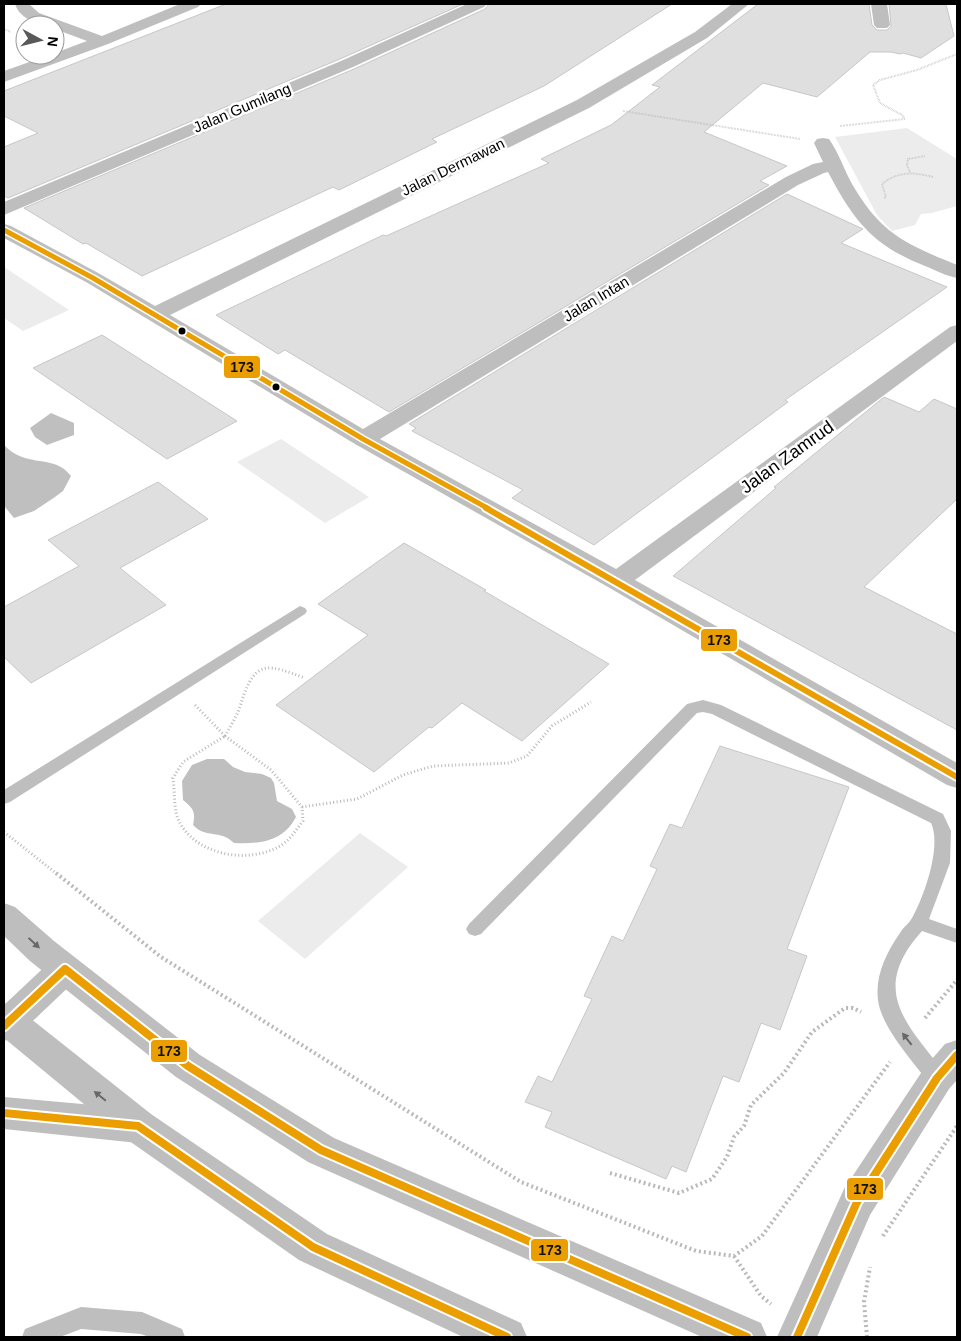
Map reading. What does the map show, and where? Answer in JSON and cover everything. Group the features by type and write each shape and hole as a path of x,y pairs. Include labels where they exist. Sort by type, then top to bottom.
{"street":[{"path":"22,4 24,10 34,16 102,40"},
{"path":"4,77 193,4"},
{"name":"Jalan Gumilang","path":"4,209 347,64 479,4"},
{"name":"Jalan Dermawan","path":"155,314 583,104 701,35 741,4"},
{"path":"880,4 882,25"},
{"path":"823,143 832,166 880,233 899,247 957,272"},
{"name":"Jalan Intan","path":"363,439 792,181 819,168 832,166"},
{"path":"4,230 155,314 363,439 617,581 957,777"},
{"name":"Jalan Zamrud","path":"617,581 957,331"},
{"path":"4,916 65,969 188,1066 321,1150 747,1337"},
{"path":"65,969 5,1022 138,1126 313,1247 507,1337"},
{"path":"797,1337 857,1202 947,1066"},
{"path":"4,1113 138,1126"}],"lane":[{"path":"4,798 300,611"},
{"path":"475,929 692,708 703,706 716,709 937,819 943,831 942,863 919,923 907,936 893,960 887,982 887,1002 897,1026 907,1039 947,1066"},
{"path":"919,923 957,936"},
{"path":"33,1337 81,1318 142,1323 174,1337"}],"path":[{"path":"583,104 823,143 824,130 828,128 905,120 902,115 880,103 873,85 880,80 917,70 957,54"},
{"path":"910,173 907,165 908,159 925,156"},
{"path":"869,220 876,202 886,197 882,184 896,174 910,173 933,177"},
{"path":"175,689 200,709 225,736 271,770 302,806 303,821 290,839 277,848 261,853 216,853 194,840 180,823 173,778 182,762 225,736 242,702 246,686 258,671 266,668 277,668 305,678"},
{"path":"302,806 357,799 403,775 432,766 509,763 527,756 552,726 591,702"},
{"path":"4,832 161,957 520,1182 696,1251 734,1256 762,1236 907,1039 957,980"},
{"path":"610,1173 679,1193 712,1178 727,1157 734,1136 744,1126 751,1105 784,1073 812,1032 845,1008 853,1008 860,1011 866,1018"},
{"path":"878,1243 957,1126"},
{"path":"867,1337 862,1312 866,1279 872,1261"}],"shaded area":[{"path":"907,128 957,159 957,206 921,214 915,225 892,231 877,215 835,137"},
{"path":"4,267 69,310 23,331 4,318"},
{"path":"51,413 74,423 74,435 47,445 35,437 30,428"},
{"path":"281,439 369,497 325,523 237,462"},
{"path":"4,445 21,457 48,462 64,469 71,476 63,491 34,511 14,518 4,508"},
{"path":"207,759 224,759 233,767 245,772 262,774 271,778 274,783 277,801 292,809 296,817 291,825 284,832 270,840 253,843 234,843 224,836 203,832 198,829 193,825 193,811 183,800 182,781 192,765"},
{"path":"360,833 408,867 305,959 258,921"}],"building":[{"path":"226,4 463,4 340,59 8,198 4,196 4,147 38,133 4,116 4,91"},
{"path":"489,4 672,4 544,86 432,139 437,142 339,190 333,187 142,276 86,243 83,244 24,208 354,69 485,9"},
{"path":"758,4 869,4 872,25 877,30 887,30 891,26 889,4 946,4 954,36 921,58 903,53 870,52 817,97 763,83 704,132 787,166 760,181 769,185 389,412 285,350 278,354 216,315 383,235 386,236 549,163 541,159 611,125 660,87 652,85"},
{"path":"787,194 863,229 841,243 947,287 785,400 788,402 594,545 512,498 523,490 412,431 416,428 409,424"},
{"path":"102,335 237,421 167,459 33,368"},
{"path":"884,397 919,412 934,399 957,409 957,499 864,587 957,634 957,730 673,576 776,488 774,487"},
{"path":"158,482 208,519 120,568 166,605 31,683 4,657 4,607 79,566 48,540"},
{"path":"404,543 609,664 522,741 462,703 374,772 276,705 368,635 318,604"},
{"path":"720,746 849,787 787,949 807,956 780,1030 761,1023 739,1082 723,1076 686,1172 672,1166 666,1179 545,1127 552,1112 525,1102 538,1076 552,1082 592,999 584,996 612,936 623,941 657,869 650,866 670,824 682,828"}],"transit line":[{"name":"173","path":"4,230 93,278 363,439 617,581 957,777"},
{"name":"173","path":"4,1026 65,969 188,1066 321,1150 747,1337"},
{"name":"173","path":"797,1337 857,1202 937,1078 957,1055"},
{"name":"173","path":"4,1113 138,1126 313,1247 507,1337"}]}
